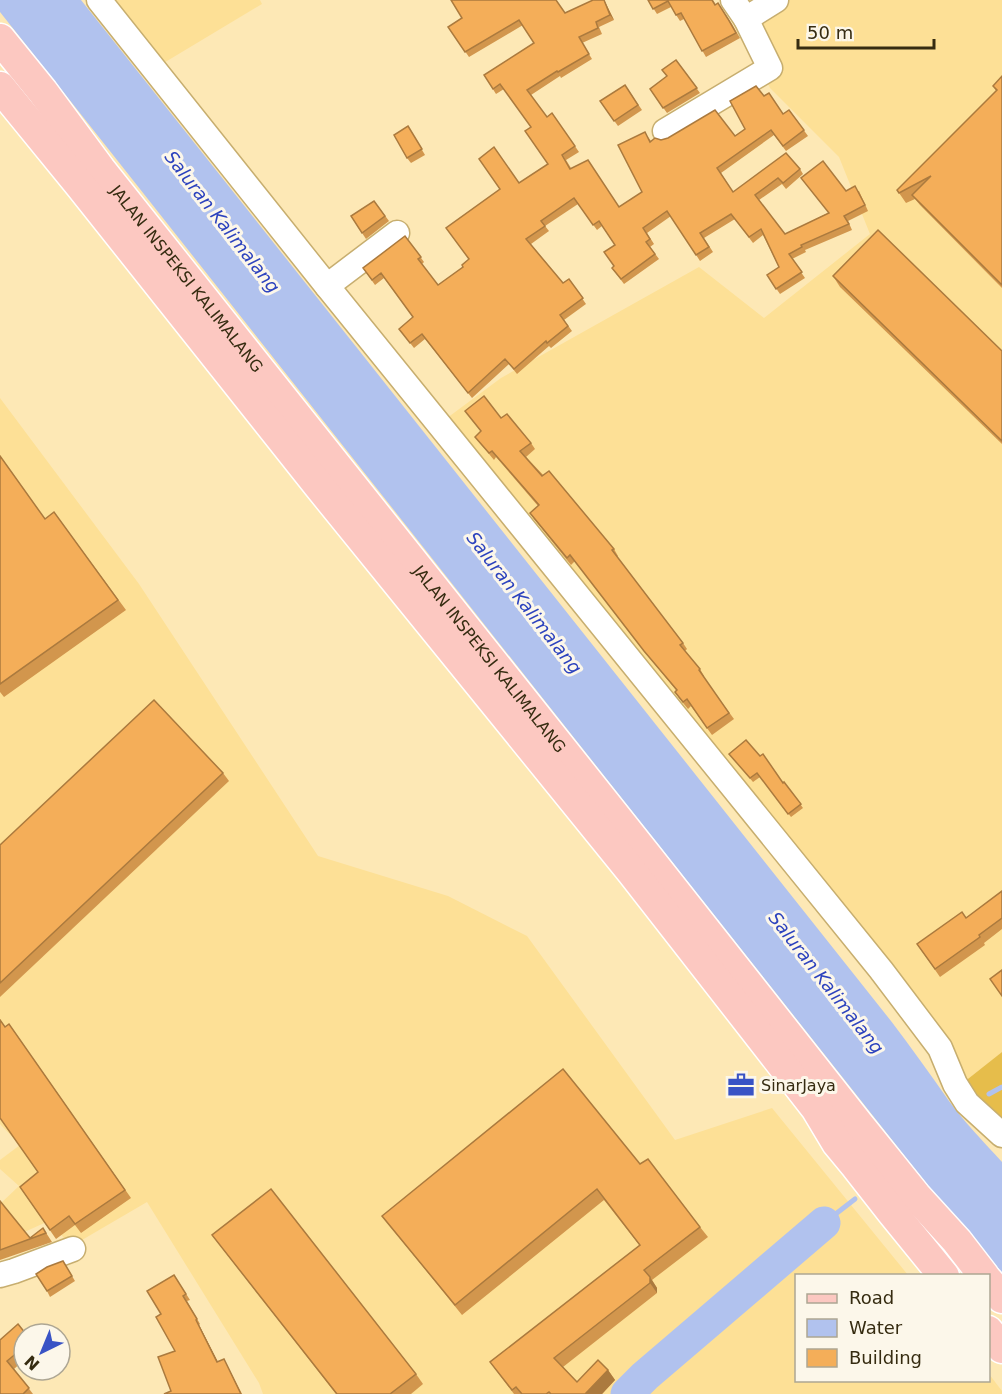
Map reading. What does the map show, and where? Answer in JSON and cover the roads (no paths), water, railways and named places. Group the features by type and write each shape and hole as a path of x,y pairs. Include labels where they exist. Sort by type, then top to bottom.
{"main road":[{"name":"JALAN INSPEKSI KALIMALANG","path":"0,39 43,92 330,479"},
{"name":"JALAN INSPEKSI KALIMALANG","path":"5,103 80,185 330,479 639,864 983,1274"},
{"name":"JALAN INSPEKSI KALIMALANG","path":"639,864 816,1108 837,1143 943,1274"},
{"path":"990,1283 1002,1298"},
{"path":"990,1333 1002,1348"}],"street":[{"path":"99,0 327,286 881,970 940,1048 955,1084 967,1103 1002,1136"},
{"path":"665,131 770,68 739,10 776,0"},
{"path":"5,103 43,92"},
{"path":"327,286 397,233"},
{"path":"0,1275 73,1249"}],"water":[{"name":"Saluran Kalimalang","path":"0,0 81,0 891,1021 955,1109 1002,1162 1002,1279 0,12"}],"waterway":[{"path":"989,1094 1002,1087"},
{"path":"824,1223 855,1199"},
{"path":"627,1394 824,1223"}],"place":[{"name":"SinarJaya","path":"741,1085"}]}
